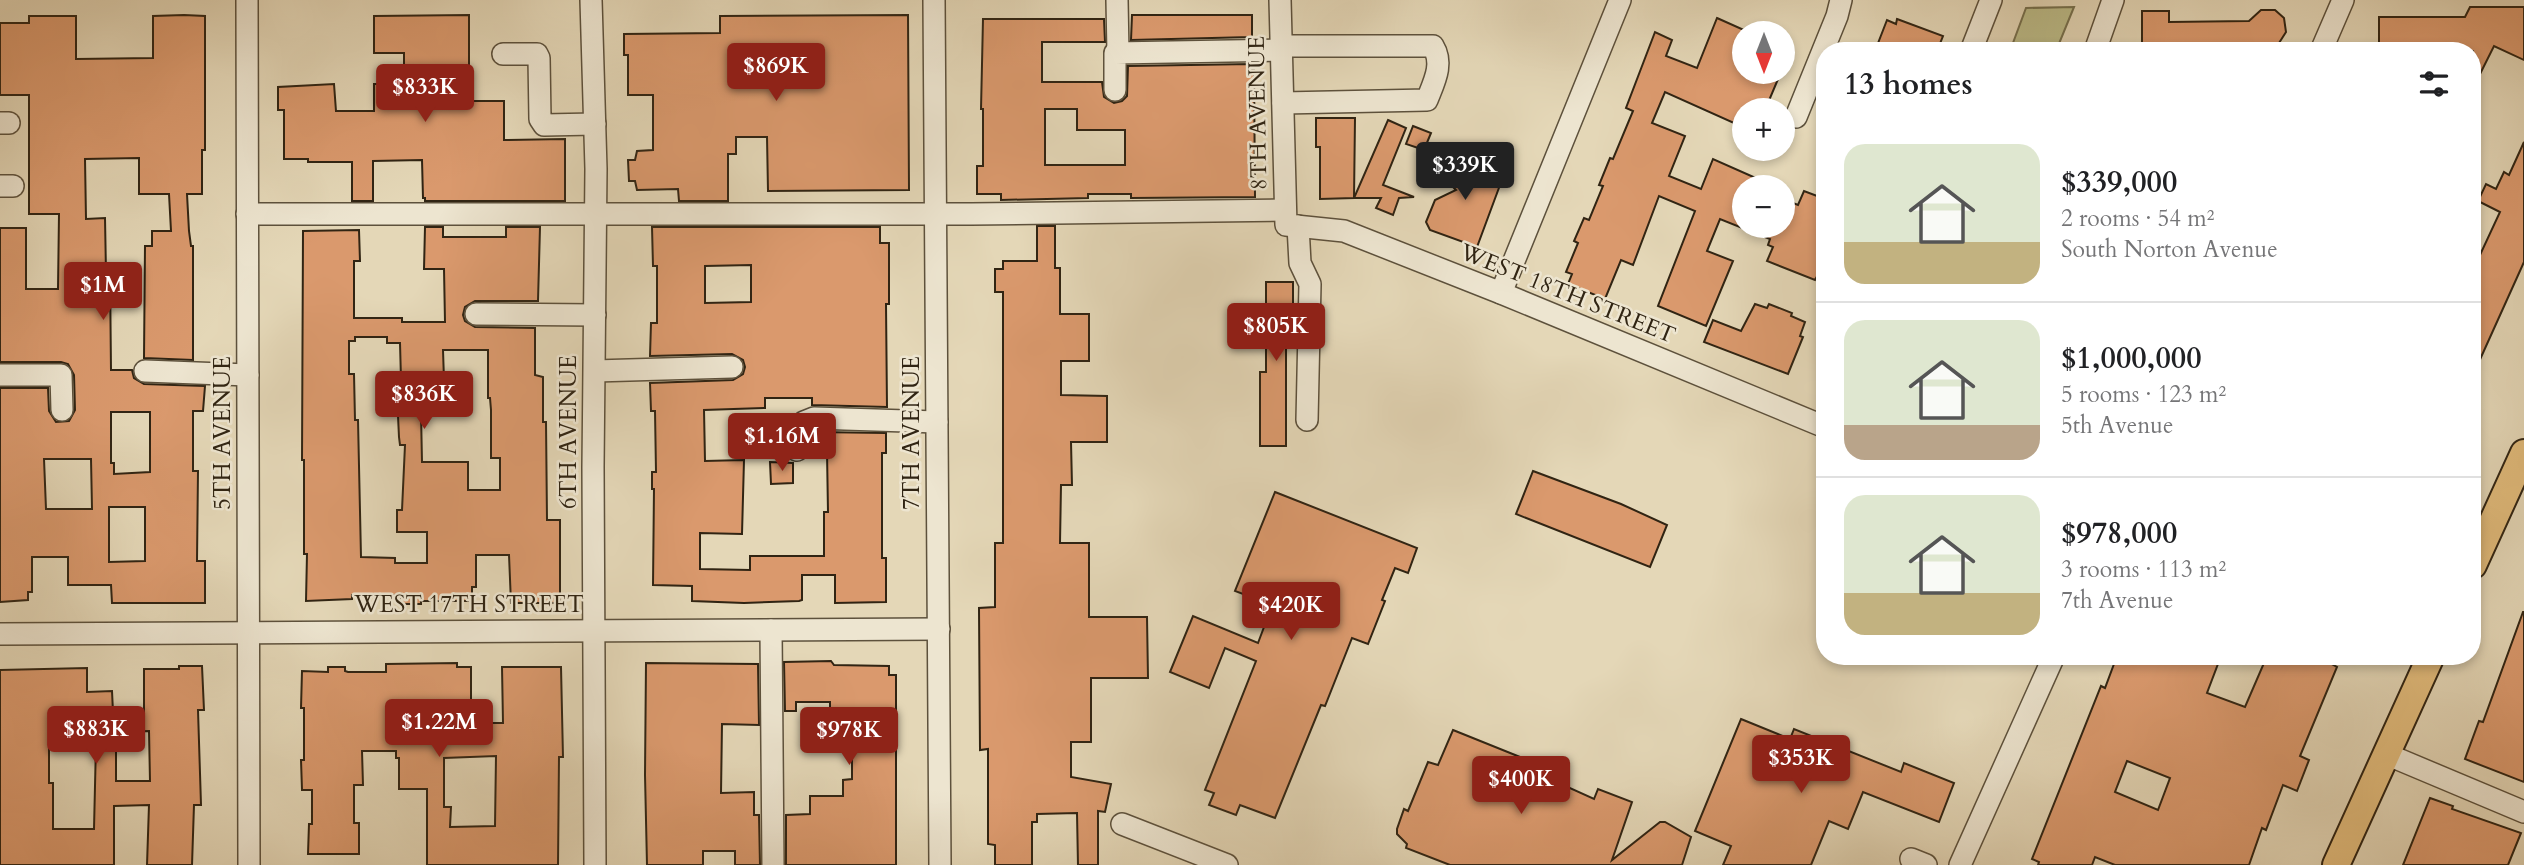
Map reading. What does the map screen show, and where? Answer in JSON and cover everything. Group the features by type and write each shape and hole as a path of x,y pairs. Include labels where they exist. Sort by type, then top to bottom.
{"main road":[{"path":"2481,547 2524,453"},
{"path":"2336,865 2427,665"}],"street":[{"name":"5TH AVENUE","path":"247,0 249,865"},
{"name":"6TH AVENUE","path":"592,0 595,124 595,865"},
{"name":"7TH AVENUE","path":"934,0 940,865"},
{"path":"1117,0 1118,52"},
{"name":"8TH AVENUE","path":"1280,0 1290,220 1300,264 1310,284 1307,420"},
{"path":"1501,293 1620,0"},
{"path":"1826,42 1840,0"},
{"path":"1974,42 1991,0"},
{"path":"2098,42 2113,0"},
{"path":"2324,42 2343,0"},
{"path":"1115,90 1115,52 1433,46 1438,55 1438,74 1427,100 1283,103"},
{"path":"502,54 537,54 540,119 544,125 595,124"},
{"path":"1796,117 1816,68"},
{"name":"WEST 18TH STREET","path":"247,214 936,213 1290,220 1344,231 1816,419"},
{"path":"476,314 595,315"},
{"path":"595,371 732,367"},
{"path":"145,371 248,375"},
{"path":"0,375 61,375 62,410"},
{"path":"797,450 804,422 814,418 937,422"},
{"name":"WEST 17TH STREET","path":"0,634 939,629"},
{"path":"771,630 773,865"},
{"path":"1960,865 2050,665"},
{"path":"2386,754 2524,812"},
{"path":"1122,824 1227,865"}],"green space":[{"path":"2074,7 2060,42 2013,42 2026,8"}],"building":[{"path":"2470,7 2524,7 2524,60 2494,46 2481,72 2481,42 2379,42 2379,17 2465,17"},
{"path":"2261,10 2275,10 2284,18 2286,32 2280,42 2142,42 2142,11 2169,11 2169,22 2249,21"},
{"path":"469,15 469,101 504,101 504,140 565,139 565,201 425,201 422,160 373,161 373,201 352,201 352,162 284,159 284,110 278,110 278,87 334,84 336,111 374,111 374,84 404,84 404,53 374,53 374,16"},
{"path":"908,15 909,190 768,191 767,137 736,137 736,154 728,154 728,201 679,201 678,189 637,190 635,181 629,181 628,160 635,160 637,151 653,150 653,95 628,95 628,55 624,55 624,34 720,33 720,16"},
{"path":"1132,15 1252,15 1252,37 1131,40"},
{"path":"29,16 76,16 76,59 153,58 153,16 205,16 205,150 202,150 202,194 187,194 189,231 193,246 193,360 144,358 145,246 152,246 152,231 171,231 169,194 139,194 139,158 85,159 86,219 105,218 106,273 110,273 111,370 132,370 134,378 144,384 205,386 203,411 193,411 193,471 198,471 197,561 205,561 205,603 112,603 111,585 68,585 68,557 32,557 32,592 28,592 28,600 0,602 0,388 48,388 49,411 56,422 69,421 75,410 74,375 68,364 0,362 0,228 26,228 26,289 58,289 59,214 29,214 29,95 0,95 0,23 29,23","holes":["111,412 150,412 150,472 114,474 114,463 111,463","44,459 91,459 92,509 46,509","109,507 145,507 145,561 109,562"]},
{"path":"1717,18 1732,25 1732,84 1776,84 1770,98 1732,98 1732,122 1665,92 1652,123 1685,136 1669,176 1701,189 1713,159 1749,175 1732,175 1732,224 1720,219 1707,251 1733,261 1706,326 1658,306 1695,211 1659,196 1633,265 1621,260 1605,299 1568,284 1572,274 1566,272 1578,243 1574,241 1584,218 1589,220 1603,186 1599,185 1633,111 1626,108 1655,32 1672,40 1666,56 1697,68"},
{"path":"983,19 1104,19 1105,42 1042,42 1042,82 1102,82 1104,97 1114,103 1127,96 1128,66 1252,64 1255,197 1131,198 1131,194 1088,194 1088,198 1001,200 1001,194 977,194 977,166 983,166","holes":["1045,109 1077,109 1077,130 1125,130 1125,165 1045,165"]},
{"path":"1897,19 1943,36 1941,42 1878,42 1887,20 1896,24"},
{"path":"1316,118 1355,118 1354,198 1320,199 1320,147 1316,147"},
{"path":"1388,120 1406,128 1383,185 1414,197 1399,198 1393,215 1376,208 1381,198 1354,198"},
{"path":"1413,126 1431,133 1424,150 1406,144"},
{"path":"2524,142 2524,262 2481,357 2481,253 2500,212 2481,202 2481,195 2486,184 2496,189 2504,172 2509,175"},
{"path":"1464,157 1487,167 1486,171 1499,177 1496,183 1500,185 1477,247 1430,230 1426,222 1435,200 1456,190 1445,179 1453,158"},
{"path":"1804,191 1816,196 1815,280 1767,261 1773,247 1768,245 1770,239 1768,238 1795,238 1795,204 1798,205"},
{"path":"1037,226 1055,226 1055,268 1060,268 1060,314 1089,314 1089,361 1061,361 1061,395 1107,396 1107,442 1071,442 1072,485 1061,485 1060,543 1089,543 1089,617 1147,617 1148,678 1091,678 1091,742 1071,742 1071,777 1111,784 1105,812 1098,811 1098,865 1078,865 1077,813 1037,814 1037,822 1032,822 1032,865 995,865 995,845 988,844 988,749 980,750 979,608 995,607 995,543 1003,543 1003,292 995,292 995,269 1003,269 1003,261 1037,261"},
{"path":"425,227 443,227 443,237 506,237 506,227 540,227 538,301 475,301 465,307 463,315 465,321 475,327 535,328 535,375 543,377 543,422 546,422 547,520 560,520 560,603 511,603 509,555 476,555 476,587 472,587 472,601 421,601 421,604 401,604 401,594 382,597 352,595 352,599 306,601 307,554 304,554 302,460 303,231 359,230 360,261 354,261 354,318 402,318 402,322 445,322 444,269 424,269","holes":["355,337 387,337 387,343 400,343 402,416 398,416 399,437 400,445 405,445 402,510 397,510 397,532 427,532 427,563 395,563 395,558 361,557 358,420 355,420 354,374 349,374 349,341 355,341","443,350 488,350 491,458 500,458 500,490 468,490 468,462 422,462 421,413 440,413 441,380 444,380"]},
{"path":"652,227 880,227 880,243 889,243 889,304 886,304 887,407 812,405 812,398 765,398 765,408 704,410 705,461 744,460 742,534 700,533 700,569 750,570 750,556 824,556 824,512 828,512 827,452 812,452 815,432 886,433 886,453 882,453 882,558 886,558 886,602 835,603 835,575 802,575 802,600 799,601 692,601 692,586 653,585 652,472 656,472 655,411 651,411 650,383 733,380 743,374 745,367 743,360 732,354 650,356 651,323 657,323 657,266 653,266","holes":["751,265 751,302 705,303 705,266"]},
{"path":"1266,282 1293,282 1293,347 1286,347 1286,446 1260,446 1260,372 1266,372"},
{"path":"1755,304 1767,308 1769,304 1792,313 1791,316 1805,322 1800,336 1803,337 1788,374 1704,342 1713,320 1741,331"},
{"path":"770,462 793,463 793,483 771,484"},
{"path":"1533,471 1621,504 1667,525 1650,567 1516,514"},
{"path":"1275,492 1417,548 1408,573 1395,568 1368,644 1352,638 1325,706 1321,705 1275,818 1240,805 1236,815 1209,805 1214,793 1205,790 1256,661 1225,648 1209,688 1170,672 1193,616 1258,643 1270,611 1244,601 1246,595 1235,591"},
{"path":"2523,612 2524,782 2465,759 2479,721 2483,722"},
{"path":"831,661 834,665 889,666 889,675 896,675 896,865 786,865 786,815 810,814 810,796 843,796 843,780 852,779 852,735 830,735 830,702 796,702 796,711 785,711 784,662"},
{"path":"457,663 457,667 471,667 471,723 503,723 502,667 561,667 563,757 559,757 558,865 427,865 427,789 399,789 399,758 396,758 396,751 362,751 363,785 354,785 354,823 359,823 359,854 308,854 309,824 312,824 312,790 302,790 302,671 328,672 328,667 345,667 348,672 386,672 386,664","holes":["496,756 495,826 450,827 451,807 444,807 444,758"]},
{"path":"646,663 758,664 759,725 722,724 721,793 754,792 754,815 759,815 760,865 735,865 735,851 703,851 703,865 647,865"},
{"path":"2114,665 2218,665 2207,693 2245,707 2263,665 2337,667 2300,756 2309,760 2297,791 2283,785 2266,830 2262,828 2249,865 2115,865 2095,857 2092,865 2038,865 2039,862 2032,859 2101,686 2105,688","holes":["2127,761 2170,778 2158,810 2115,792"]},
{"path":"179,666 202,666 204,710 198,710 201,805 194,805 192,865 147,865 149,805 114,806 114,865 0,865 0,670 87,668 87,692 112,691 113,712 144,712 144,669 179,669","holes":["149,731 150,781 116,781 116,732","49,743 96,743 94,829 53,829 53,783 49,783"]},
{"path":"1741,719 1790,739 1794,729 1901,772 1904,763 1954,783 1939,822 1863,792 1848,829 1829,821 1811,865 1723,865 1731,846 1695,831"},
{"path":"1453,730 1565,775 1563,785 1594,799 1598,789 1632,802 1612,860 1660,822 1665,822 1691,837 1682,865 1450,865 1406,848 1407,844 1397,834 1404,809 1408,811 1428,762 1438,765"},
{"path":"2430,798 2453,806 2452,809 2521,833 2508,865 2403,865"}]}
